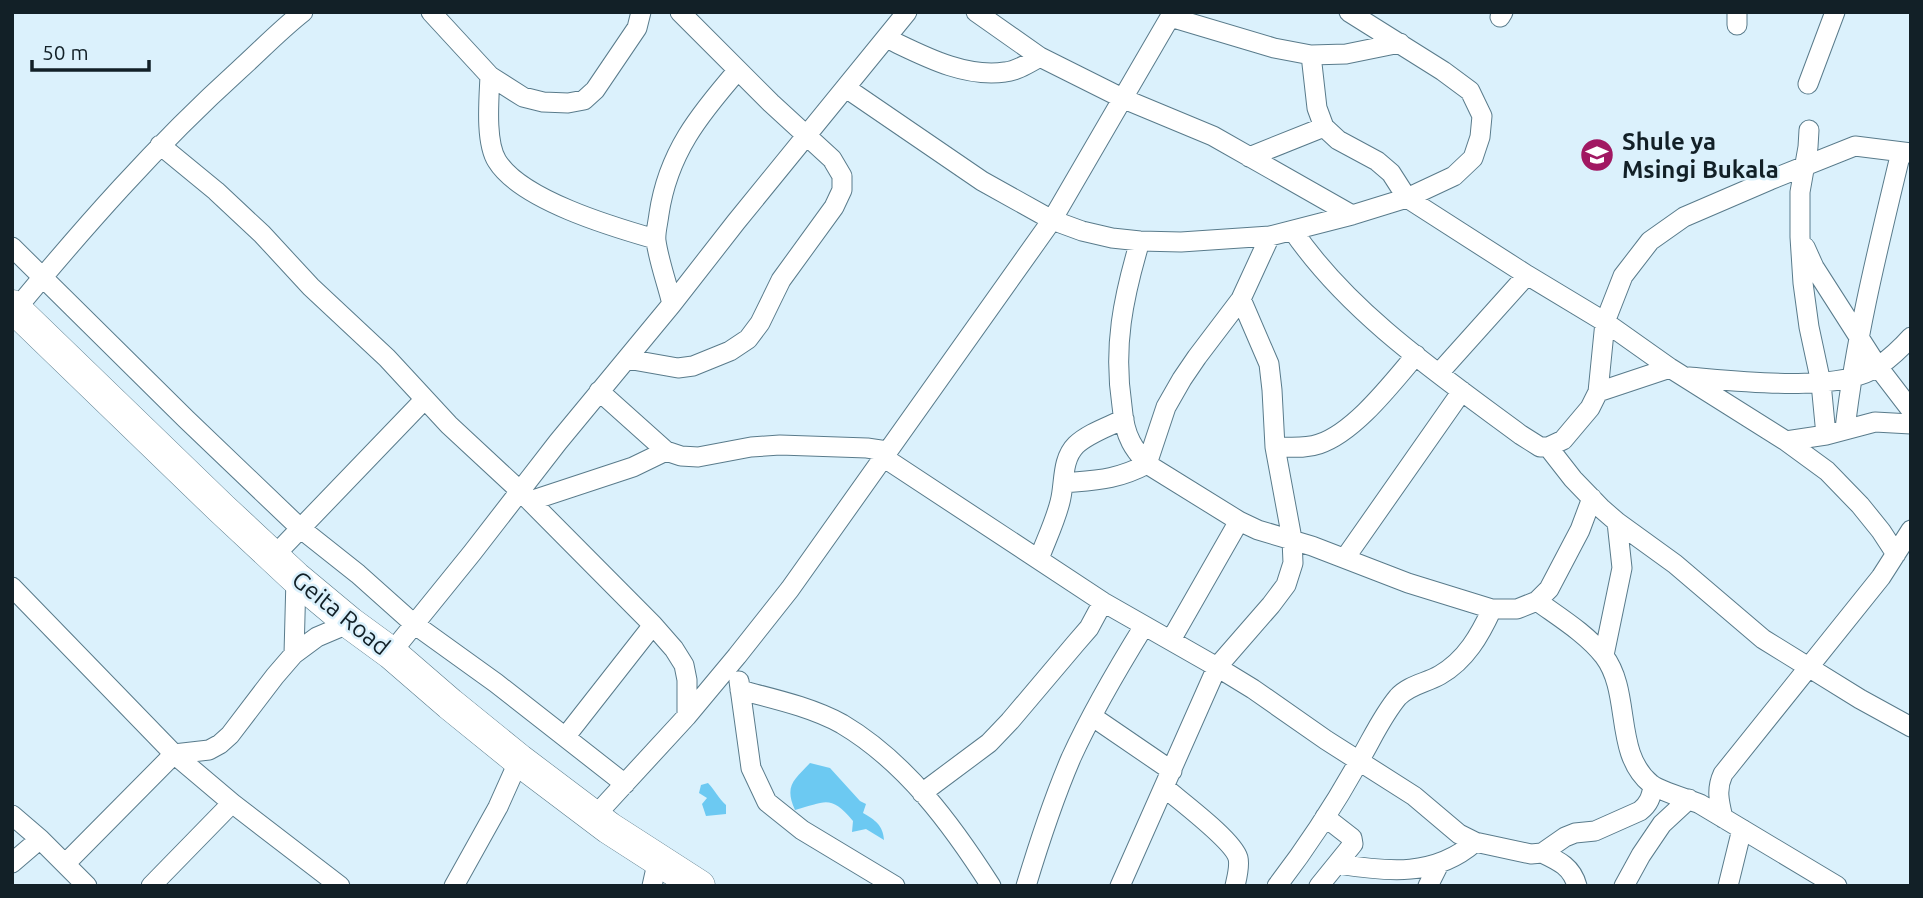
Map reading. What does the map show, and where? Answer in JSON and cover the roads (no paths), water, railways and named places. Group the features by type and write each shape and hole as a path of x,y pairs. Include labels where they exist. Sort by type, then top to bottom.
{"highway":[{"name":"Geita Road","path":"13,310 284,568 519,760 594,817 655,871 699,886"}],"street":[{"path":"13,310 160,145 303,12"},
{"path":"431,12 490,76 523,97 543,102 568,103 584,100 595,90 637,28 641,12"},
{"path":"627,359 678,368 693,366 730,351 748,339 760,323 781,280 834,207 842,190 842,176 832,159 680,12"},
{"path":"391,653 472,553 525,496 599,391 907,12"},
{"path":"976,12 1040,57 1124,99 1213,136 1352,215"},
{"path":"846,89 982,181 1052,220 1082,231 1140,242 1270,236 1407,198 1454,176 1473,158 1480,137 1482,116 1470,91 1349,12"},
{"path":"1808,84 1835,12"},
{"path":"594,817 687,716 790,589 1052,220 1171,15 1274,48 1311,55 1346,54 1400,43"},
{"path":"886,38 929,58 983,72 1007,72 1040,57"},
{"path":"1311,55 1317,108 1324,127 1338,140 1377,161 1391,173 1407,198 1605,322 1677,372 1786,441 1826,471 1860,505 1896,554"},
{"path":"672,304 655,239 668,176 681,145 704,109 738,70"},
{"path":"490,76 492,147 497,161 507,173 522,186 547,200 655,239"},
{"path":"1249,157 1324,127"},
{"path":"1809,130 1800,192 1803,283 1821,383 1835,432"},
{"path":"160,145 216,191 262,234 311,287 387,358 424,400 525,496 653,625 684,665 687,680 687,716"},
{"path":"1293,231 1311,258 1340,290 1377,323 1532,443 1548,447 1563,440 1579,423 1598,392 1605,322 1623,276 1650,241 1684,217 1855,146 1906,153 1874,261 1851,378 1835,432"},
{"path":"1063,483 1113,478 1147,464 1166,407 1182,379 1241,299 1270,236"},
{"path":"1800,237 1814,267 1858,337 1878,367 1908,399"},
{"path":"1140,242 1122,306 1117,367 1129,439 1147,464 1239,522 1345,558 1408,583 1492,609 1517,609 1537,601 1549,589 1580,530 1592,498"},
{"path":"12,247 300,528 358,574 414,624 566,736 625,784"},
{"path":"1439,373 1527,275"},
{"path":"1120,886 1217,667 1271,604 1291,574 1292,539 1275,447 1269,364 1241,299"},
{"path":"1598,392 1677,372 1780,384 1821,383 1851,378 1878,367 1911,337"},
{"path":"1275,447 1320,444 1338,435 1389,387 1416,355"},
{"path":"599,391 666,451 681,456 698,457 751,447 780,445 867,448 885,454 1036,550 1103,601 1217,667 1414,796 1449,826 1475,842 1531,854 1542,853 1565,837 1595,831 1640,811 1646,806 1653,787"},
{"path":"1345,558 1462,391"},
{"path":"294,654 284,568 300,528 424,400"},
{"path":"1036,550 1060,502 1069,454 1076,445 1093,433 1124,419"},
{"path":"1786,441 1875,422 1911,424"},
{"path":"1548,447 1573,479 1618,522 1675,564 1763,639 1911,727"},
{"path":"525,496 633,467 666,451"},
{"path":"1171,640 1239,522"},
{"path":"1604,656 1622,569 1618,522"},
{"path":"1723,818 1718,784 1723,774 1881,577 1911,530"},
{"path":"16,598 174,754 232,803 340,886"},
{"path":"922,793 989,743 1010,721 1088,628 1103,601"},
{"path":"1537,601 1586,638 1604,656 1615,677 1630,753 1653,787 1689,799 1837,886"},
{"path":"1276,886 1325,817 1387,711 1400,694 1441,675 1454,665 1471,649 1492,609"},
{"path":"65,864 174,754 209,750 220,744 294,654 317,637 350,623"},
{"path":"566,736 653,625"},
{"path":"1026,886 1048,818 1072,757 1118,668 1144,625"},
{"path":"737,656 751,768 767,802 802,830 895,886"},
{"path":"740,690 815,712 842,724 875,748 943,816 991,886"},
{"path":"1093,717 1168,779 1234,850 1238,858 1236,886"},
{"path":"454,886 498,807 519,760"},
{"path":"1624,886 1662,824 1689,799"},
{"path":"151,886 232,803"},
{"path":"12,815 87,886"},
{"path":"1320,886 1353,844 1352,838 1325,817"},
{"path":"1728,886 1742,830"},
{"path":"12,863 40,839"},
{"path":"1339,864 1390,871 1412,870 1438,864 1475,842"},
{"path":"1542,853 1572,872 1577,886"},
{"path":"1428,886 1438,864"},
{"path":"655,871 681,886"}],"water":[{"path":"810,763 830,768 860,801 866,804 863,813 878,824 884,840 866,829 852,832 853,821 833,804 827,802 795,810 790,795 792,784"},
{"path":"708,783 726,805 726,814 706,816 702,804 707,798 699,793 701,785"}],"place":[{"name":"Shule ya Msingi Bukala","path":"1597,155"}]}
